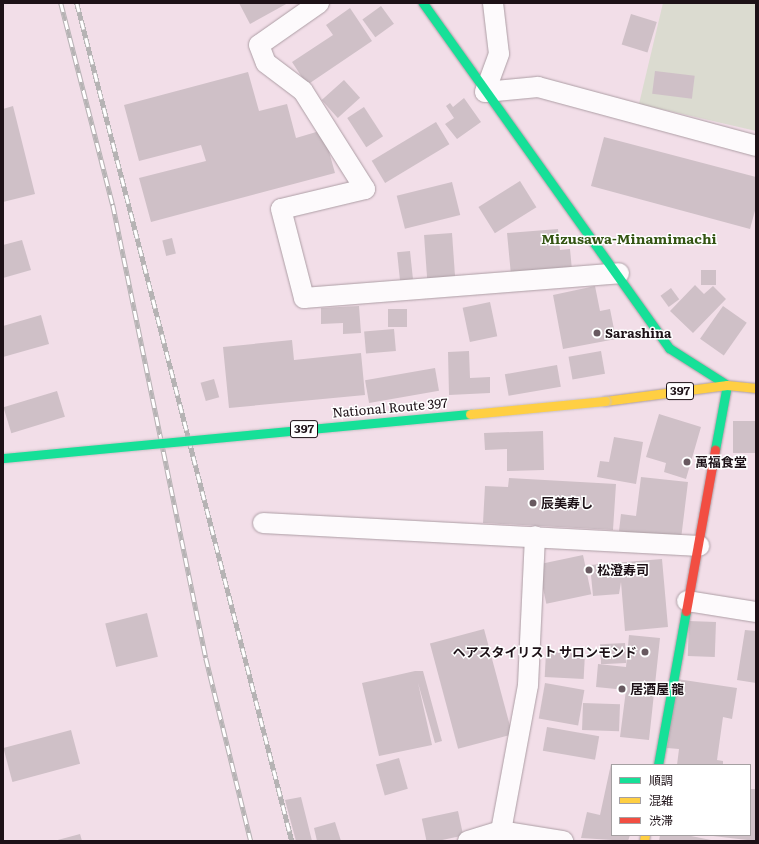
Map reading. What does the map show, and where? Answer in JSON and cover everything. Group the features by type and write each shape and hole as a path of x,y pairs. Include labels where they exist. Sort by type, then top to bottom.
{"main road":[{"path":"423,3 485,92 619,273 669,348 727,385 699,546 687,601 658,764"},
{"name":"National Route 397","path":"3,458 605,401 727,385 756,388"}],"street":[{"path":"319,3 259,45 266,63 303,91 365,189 281,209 304,298 619,273"},
{"path":"493,3 499,54 485,92 538,87 756,146"},
{"path":"263,523 534,536 699,546"},
{"path":"501,832 528,685 534,536"},
{"path":"687,601 756,612"},
{"path":"468,841 501,832 563,841"}],"shaded area":[{"path":"663,3 756,3 756,131 639,104"}],"building":[{"path":"239,3 288,3 250,24"},
{"path":"381,6 394,24 375,37 362,20"},
{"path":"350,8 372,41 307,85 292,62 333,35 326,25"},
{"path":"631,14 657,22 647,52 622,45"},
{"path":"655,71 695,76 692,99 652,94"},
{"path":"248,72 259,111 287,104 296,138 323,130 335,173 151,222 139,178 206,161 201,145 139,161 124,105"},
{"path":"344,80 360,98 338,118 322,100"},
{"path":"464,98 481,122 457,139 445,124 454,118 446,106 450,103 453,107"},
{"path":"13,106 35,194 3,202 3,109"},
{"path":"364,107 383,136 366,147 347,118"},
{"path":"436,122 449,144 385,183 372,161"},
{"path":"604,137 756,177 756,207 750,229 591,186"},
{"path":"520,181 536,207 495,233 478,207"},
{"path":"452,182 460,215 405,229 397,196"},
{"path":"558,229 560,250 570,249 572,270 511,275 507,233"},
{"path":"452,233 455,281 427,283 424,235"},
{"path":"172,238 176,254 166,256 162,240"},
{"path":"22,240 31,270 3,278 3,245"},
{"path":"410,251 413,282 400,283 397,252"},
{"path":"701,270 716,270 716,285 701,285"},
{"path":"695,285 704,294 713,286 726,299 693,333 670,311"},
{"path":"595,286 600,311 610,309 616,339 563,349 553,295"},
{"path":"671,288 679,299 669,307 660,296"},
{"path":"490,302 497,336 470,342 463,308"},
{"path":"359,306 361,333 343,334 343,323 321,324 321,308"},
{"path":"723,306 747,323 724,355 700,339"},
{"path":"388,309 407,309 407,327 388,327"},
{"path":"41,315 49,344 3,357 3,326"},
{"path":"394,329 396,351 366,354 364,332"},
{"path":"292,340 294,360 361,353 365,395 229,408 223,347"},
{"path":"469,351 470,378 490,377 490,393 449,395 448,352"},
{"path":"601,351 605,374 572,379 569,357"},
{"path":"557,365 561,387 509,396 505,374"},
{"path":"435,368 439,391 369,403 365,380"},
{"path":"214,379 219,397 206,401 201,383"},
{"path":"57,391 65,417 11,433 3,407"},
{"path":"659,414 701,427 686,479 664,472 666,463 646,457"},
{"path":"733,421 756,421 756,453 733,453"},
{"path":"543,431 544,470 507,471 507,449 485,450 484,433"},
{"path":"614,437 643,442 636,484 597,477 600,461 609,462"},
{"path":"641,477 688,482 681,539 619,531 621,514 636,516"},
{"path":"509,478 616,484 613,530 483,523 485,486 508,487"},
{"path":"583,555 591,594 546,604 538,565"},
{"path":"662,559 668,627 625,631 621,582 619,594 593,596 590,565"},
{"path":"147,613 158,657 116,667 105,623"},
{"path":"689,621 716,622 715,657 688,656"},
{"path":"484,629 512,734 458,749 430,643"},
{"path":"745,630 756,631 756,683 737,680"},
{"path":"629,635 660,638 649,740 620,737 626,690 596,687 598,664 626,667"},
{"path":"625,643 626,663 601,664 600,644"},
{"path":"546,652 585,654 584,679 545,677"},
{"path":"415,671 423,671 442,741 435,743 418,683 432,745 379,756 362,683"},
{"path":"677,679 737,688 732,719 723,717 717,760 723,761 723,764 677,764 679,749 667,748"},
{"path":"545,683 584,690 578,725 539,718"},
{"path":"583,703 620,704 619,731 582,730"},
{"path":"547,727 599,736 595,760 543,751"},
{"path":"71,730 80,764 12,782 3,748"},
{"path":"399,758 408,789 385,795 376,765"},
{"path":"611,764 611,836 630,836 628,841 581,838 587,812 600,815"},
{"path":"751,789 756,789 756,841 713,836 751,836"},
{"path":"301,797 312,841 296,841 285,800"},
{"path":"458,811 463,835 437,841 427,841 422,819"},
{"path":"335,822 341,841 317,841 314,828"},
{"path":"80,834 82,841 54,841"},
{"path":"660,836 691,836 716,841 659,841"}],"railway":[{"path":"61,3 113,205 206,658 251,841"},
{"path":"77,3 292,841"}],"traffic: fast":[{"path":"423,3 669,348 727,385 715,450"},
{"path":"3,458 470,414"},
{"path":"658,764 686,611"}],"traffic: slow":[{"path":"605,401 727,385 756,388"},
{"path":"470,414 605,401"},
{"path":"644,841 645,836"}],"traffic: jam":[{"path":"686,611 715,450"}],"place":[{"name":"Sarashina","path":"597,333"},
{"name":"萬福食堂","path":"687,462"},
{"name":"辰美寿し","path":"533,503"},
{"name":"松澄寿司","path":"589,570"},
{"name":"ヘアスタイリスト サロンモンド","path":"645,652"},
{"name":"居酒屋 龍","path":"622,689"}],"district":[{"name":"Mizusawa-Minamimachi","path":"629,238"}]}
